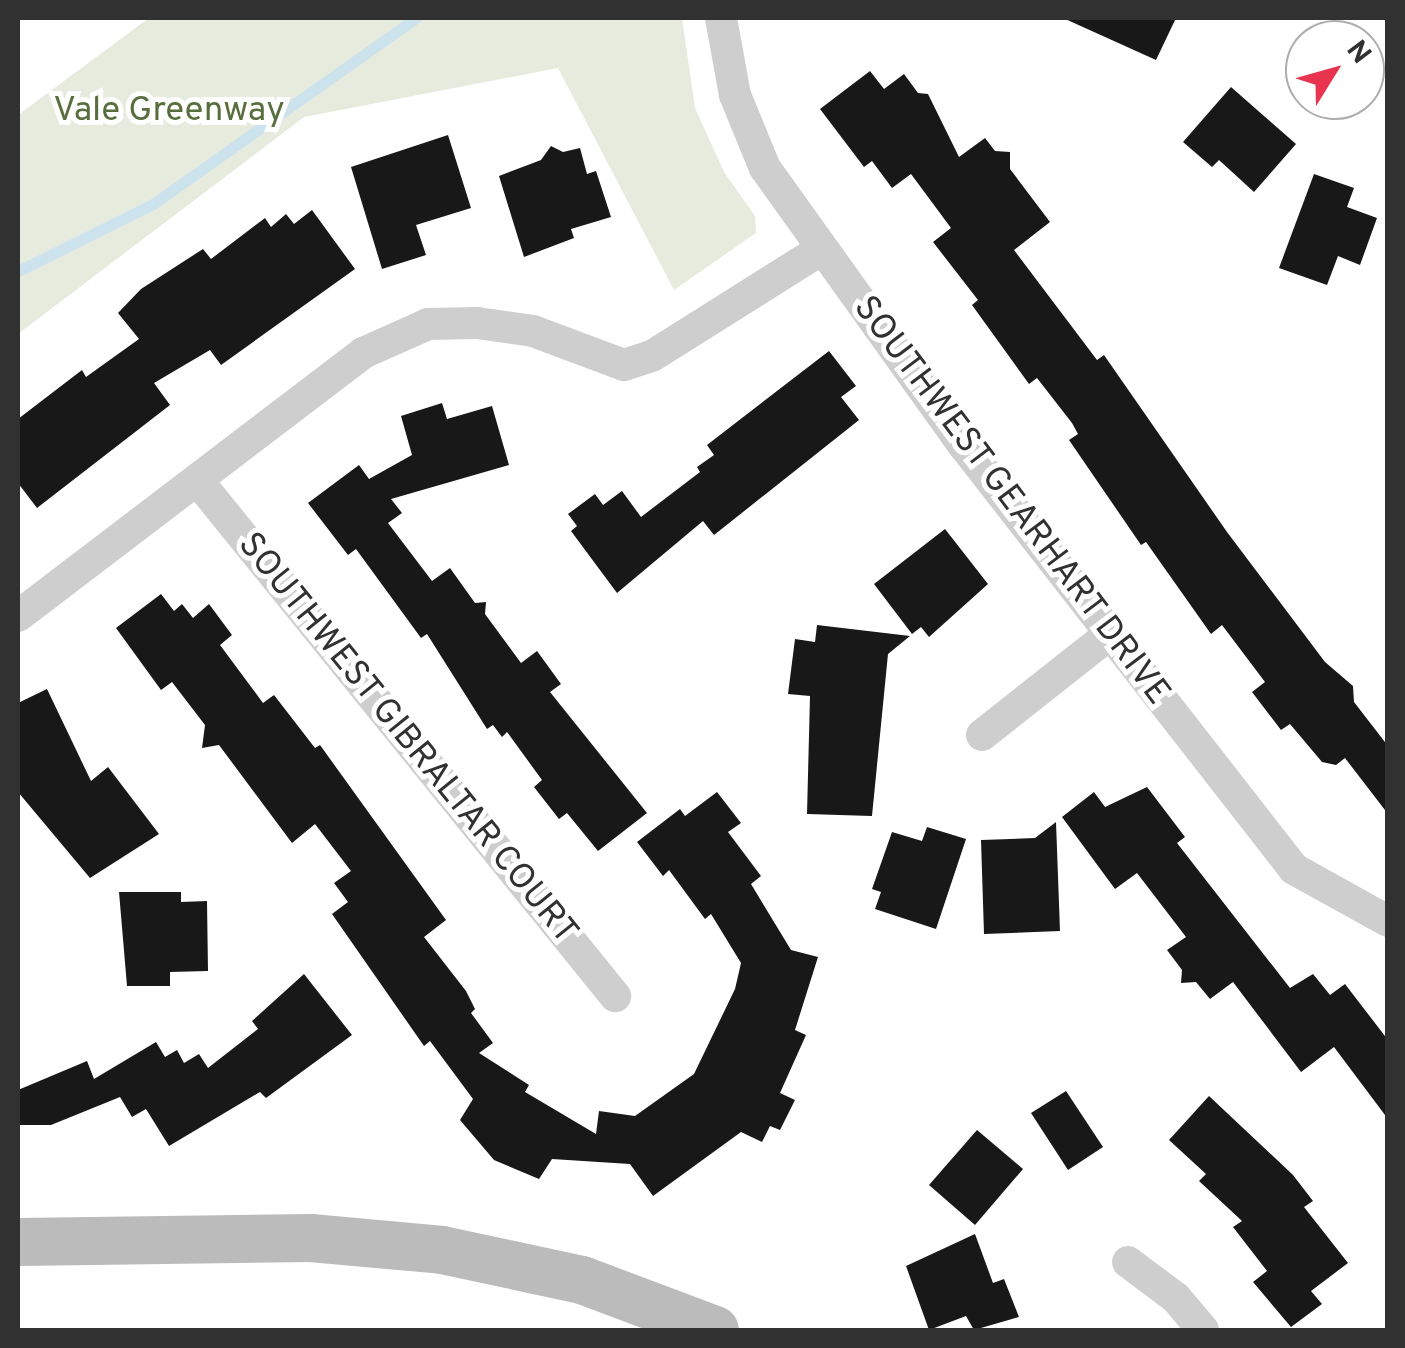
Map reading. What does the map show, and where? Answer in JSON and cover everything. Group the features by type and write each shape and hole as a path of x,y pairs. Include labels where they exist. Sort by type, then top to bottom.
{"street":[{"name":"SOUTHWEST GEARHART DRIVE","path":"721,18 734,95 765,168 820,250 1110,634 1294,869 1388,921"},
{"path":"18,616 363,353 428,324 532,331 624,365 652,356 820,250"},
{"name":"SOUTHWEST GIBRALTAR COURT","path":"198,481 615,996"},
{"path":"982,735 1110,634"},
{"path":"18,1242 311,1238 442,1250 582,1280 716,1330"},
{"path":"1128,1262 1176,1298 1203,1330"}],"green space":[{"name":"Vale Greenway","path":"149,18 682,18 695,108 724,172 755,216 756,233 674,290 558,68 304,117 18,334 18,115"}],"building":[{"path":"1063,18 1176,18 1156,60"},
{"path":"870,71 884,89 904,74 918,93 928,94 959,157 985,138 995,151 1010,152 1010,169 1050,222 1014,250 1097,360 1104,355 1227,532 1325,662 1353,686 1354,702 1388,746 1388,814 1345,758 1336,765 1322,762 1290,724 1281,730 1252,692 1265,682 1222,625 1211,634 1146,542 1141,545 1069,440 1078,434 1072,423 1037,378 1029,384 972,305 978,300 933,242 951,228 911,174 892,188 872,161 864,167 820,109"},
{"path":"1231,87 1296,144 1254,192 1219,160 1212,167 1183,142"},
{"path":"448,135 471,208 416,225 426,255 382,269 351,167"},
{"path":"551,146 563,152 580,148 587,174 596,171 611,217 571,229 574,238 524,257 499,176 541,160"},
{"path":"1314,174 1354,188 1347,207 1377,218 1360,265 1338,256 1327,285 1279,268"},
{"path":"312,210 355,269 221,365 210,350 154,383 170,405 37,508 18,483 18,419 82,370 86,377 139,339 118,313 141,289 203,249 211,259 265,218 271,227 286,214 294,224"},
{"path":"829,351 856,386 841,397 859,420 714,535 703,521 617,593 571,531 577,526 568,514 595,494 603,505 622,491 641,517 700,472 697,467 714,455 707,445"},
{"path":"442,403 447,419 492,406 509,465 391,499 402,513 388,523 432,581 450,568 475,603 486,602 485,614 521,663 537,651 561,684 550,692 647,813 598,851 567,813 559,819 534,787 542,780 507,732 502,737 493,725 487,729 427,634 421,638 356,549 348,555 308,503 359,465 369,479 412,455 401,416"},
{"path":"945,529 988,584 929,637 921,627 912,634 874,584"},
{"path":"161,594 174,611 182,604 193,618 209,604 232,635 220,645 263,703 274,695 315,748 320,745 446,920 424,937 466,991 475,1009 471,1013 493,1043 479,1053 529,1085 525,1092 596,1134 599,1111 635,1116 694,1074 735,989 741,963 711,914 705,919 669,870 663,876 637,842 680,809 685,816 717,792 741,823 728,832 761,876 751,884 791,950 818,957 795,1030 806,1035 780,1093 795,1100 780,1130 770,1126 762,1142 741,1132 653,1196 630,1164 552,1159 539,1179 494,1160 460,1120 473,1099 430,1041 424,1046 332,914 348,902 334,883 351,871 315,824 292,843 219,745 202,748 205,725 172,682 161,690 116,628"},
{"path":"817,625 910,636 888,654 872,816 807,814 810,696 788,694 795,639 815,642"},
{"path":"47,689 91,781 108,767 159,834 90,878 18,792 18,703"},
{"path":"1147,787 1185,837 1177,843 1290,988 1313,974 1330,995 1345,984 1388,1040 1388,1119 1334,1047 1301,1072 1233,982 1210,999 1196,982 1181,983 1182,970 1167,950 1186,937 1137,873 1115,889 1062,817 1094,792 1105,807"},
{"path":"1056,822 1060,931 984,934 981,840 1035,838"},
{"path":"927,827 966,839 936,929 875,909 881,892 872,889 892,832 922,841"},
{"path":"119,892 181,892 181,902 207,901 208,971 170,972 170,986 127,986"},
{"path":"304,974 352,1035 266,1098 260,1092 169,1146 146,1109 132,1117 120,1097 51,1125 18,1125 18,1090 87,1061 94,1079 156,1042 165,1057 177,1050 184,1063 199,1054 208,1068 258,1029 252,1021"},
{"path":"1066,1091 1103,1147 1068,1170 1031,1113"},
{"path":"1209,1096 1293,1175 1313,1201 1304,1207 1348,1263 1311,1291 1322,1304 1291,1327 1253,1282 1267,1271 1233,1227 1242,1221 1199,1181 1206,1174 1169,1140"},
{"path":"977,1130 1023,1169 975,1225 929,1185"},
{"path":"975,1234 993,1283 1004,1279 1019,1317 974,1330 966,1316 929,1330 906,1266"}],"waterway":[{"path":"18,271 153,204 416,18"}]}
